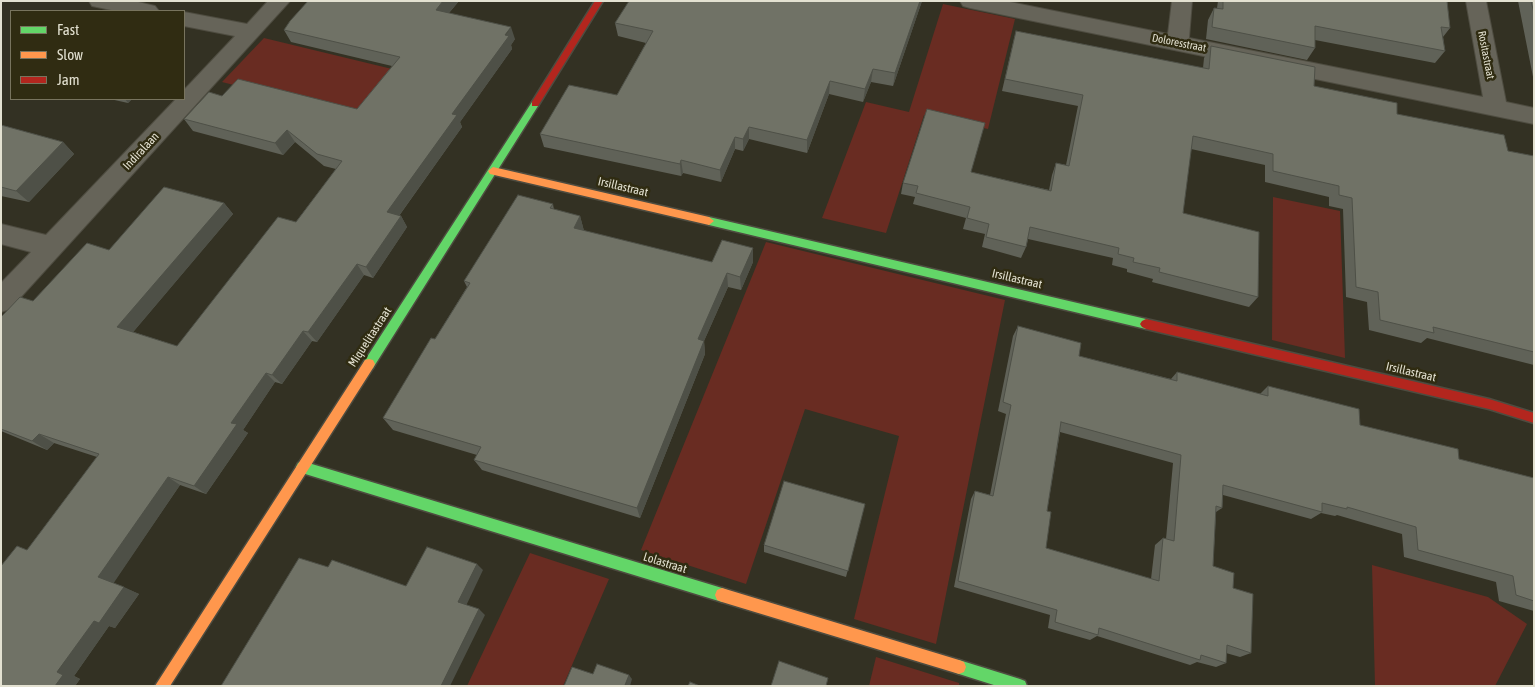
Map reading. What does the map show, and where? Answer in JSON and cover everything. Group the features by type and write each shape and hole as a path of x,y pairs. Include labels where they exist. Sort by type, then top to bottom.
{"street":[{"path":"99,1 143,10"},
{"name":"Indiralaan","path":"1,301 280,1"},
{"name":"Miquelitastraat","path":"162,686 493,171 599,1"},
{"name":"Doloresstraat","path":"970,1 1534,116"},
{"path":"1178,43 1182,1"},
{"name":"Rositastraat","path":"1476,1 1496,108"},
{"path":"185,18 252,32"},
{"name":"Irsillastraat","path":"493,171 1489,404 1534,418"},
{"path":"1,234 52,247"},
{"name":"Lolastraat","path":"302,467 1020,686"}],"shaded area":[{"path":"943,4 1015,19 988,129 924,115 886,233 822,218 866,102 909,112"},
{"path":"264,38 392,69 354,116 222,82"},
{"path":"1273,197 1340,211 1345,358 1272,340"},
{"path":"766,242 1005,300 936,644 854,619 899,436 805,409 746,584 641,550"},
{"path":"530,553 609,579 563,686 467,686"},
{"path":"1372,565 1488,597 1527,624 1495,686 1375,686"},
{"path":"876,657 959,683 959,686 869,686"}],"building":[{"path":"308,1 443,1 436,10 511,27 505,35 509,36 452,114 457,115 387,212 401,216 366,267 357,264 308,332 303,331 272,375 266,373 231,423 237,424 194,486 168,477 98,577 124,587 99,623 94,621 57,672 63,675 55,686 1,686 1,566 17,546 27,550 99,454 39,434 32,441 1,429 1,317 20,297 33,301 87,243 109,250 164,187 224,203 117,327 177,346 278,217 296,222 342,161 317,154 287,130 275,143 184,119 209,92 222,96 238,79 357,109 400,57 284,30"},
{"path":"629,1 920,1 895,73 873,69 865,89 830,81 807,140 749,127 743,139 735,137 720,170 681,160 680,164 540,134 569,85 617,95 653,31 615,23"},
{"path":"1223,1 1447,1 1450,28 1441,27 1445,51 1315,26 1315,48 1212,27 1214,8 1223,9"},
{"path":"1531,1 1534,1 1534,13"},
{"path":"1016,31 1209,69 1211,46 1315,67 1314,86 1397,103 1397,114 1504,135 1508,151 1534,156 1534,352 1433,327 1434,333 1380,320 1378,292 1356,287 1352,198 1339,195 1339,186 1273,171 1273,154 1193,136 1183,213 1259,232 1258,297 1159,272 1160,268 1133,262 1134,258 1118,254 1119,248 1030,227 1026,247 986,237 989,224 967,218 970,207 916,193 918,186 903,183 927,109 985,123 971,172 1051,191 1056,163 1069,166 1083,95 1005,79"},
{"path":"1,125 63,142 16,191 1,187"},
{"path":"518,195 553,204 550,208 580,216 574,228 712,262 722,240 753,248 740,277 727,273 698,339 704,341 637,508 474,460 481,447 383,418 431,338 435,339 470,283 464,281"},
{"path":"1018,326 1081,343 1079,356 1177,381 1177,372 1268,396 1268,386 1359,409 1360,425 1458,449 1459,459 1534,478 1534,601 1516,595 1513,576 1418,550 1416,527 1347,507 1347,509 1322,503 1322,512 1223,485 1222,508 1216,506 1213,566 1234,573 1233,588 1253,594 1251,653 1227,645 1226,663 1201,655 1200,660 1099,628 1098,635 1055,622 1057,610 958,581 975,491 993,496 1011,405 1003,402","holes":["1061,422 1181,455 1174,541 1163,538 1159,581 1046,548 1051,512 1047,511"]},
{"path":"784,481 865,504 848,571 764,545"},
{"path":"427,547 477,564 458,602 479,609 441,686 221,686 299,558 328,567 332,560 406,586"},
{"path":"779,661 828,678 826,686 771,686"},
{"path":"597,664 629,675 626,686 564,686 572,667 593,674"},
{"path":"690,682 700,686 688,686"}],"traffic: fast":[{"path":"369,364 535,104"},
{"path":"709,221 1146,324"},
{"path":"302,467 722,595"},
{"path":"959,667 1020,686"}],"traffic: slow":[{"path":"493,171 709,221"},
{"path":"162,686 369,364"},
{"path":"722,595 959,667"}],"traffic: jam":[{"path":"535,104 599,1"},
{"path":"1146,324 1489,404 1534,418"}]}
